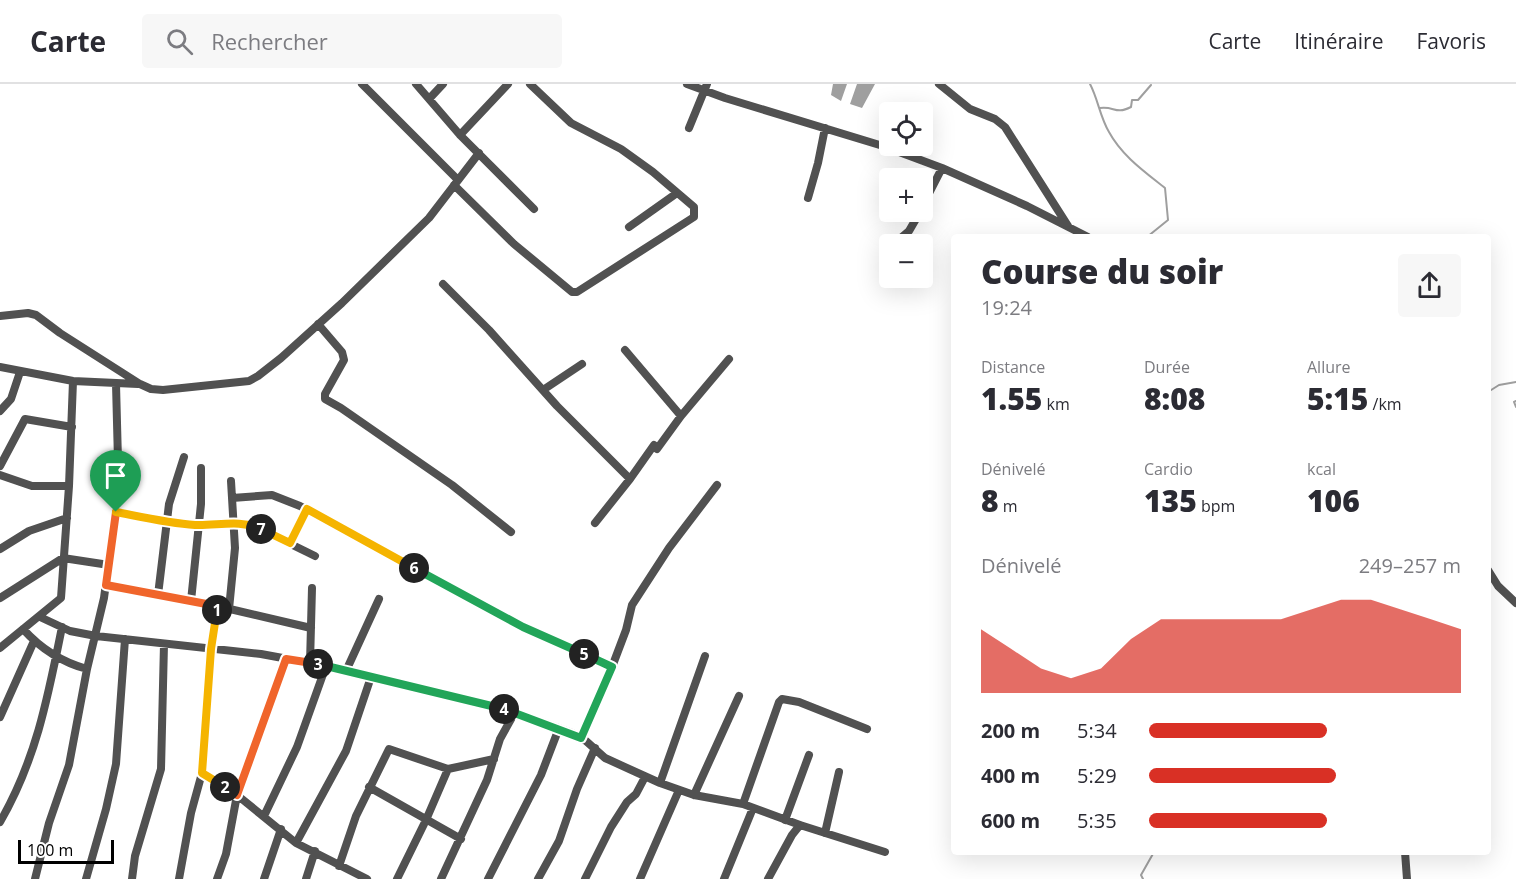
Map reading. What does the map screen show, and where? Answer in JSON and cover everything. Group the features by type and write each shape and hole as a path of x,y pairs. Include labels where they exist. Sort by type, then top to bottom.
{"street":[{"path":"362,84 514,244 572,292 577,292 694,217 694,207 621,148 571,123 530,84"},
{"path":"416,84 460,135 534,209"},
{"path":"429,99 442,84"},
{"path":"460,135 508,84"},
{"path":"687,84 706,87 724,98 883,146 942,168 1027,206 1082,234"},
{"path":"939,84 970,109 994,119 1005,128 1068,227"},
{"path":"689,128 706,87"},
{"path":"808,198 825,128"},
{"path":"0,316 28,312 36,315 140,384 151,388 163,390 249,381 273,364 342,303 429,218 478,153"},
{"path":"933,186 942,168"},
{"path":"629,227 677,193"},
{"path":"906,234 914,222"},
{"path":"443,284 630,479"},
{"path":"318,324 342,352 344,360 325,394 325,399 452,485 511,532"},
{"path":"625,351 681,416"},
{"path":"595,523 729,359"},
{"path":"543,390 582,364"},
{"path":"0,367 73,381 140,384"},
{"path":"0,411 11,399 20,372"},
{"path":"0,648 61,598 69,486 73,381"},
{"path":"35,879 49,823 69,765 106,585 116,512 118,461 116,384"},
{"path":"0,466 25,419 72,427"},
{"path":"158,595 169,504 184,457"},
{"path":"191,601 199,525 201,468"},
{"path":"0,475 32,486 69,486"},
{"path":"229,609 235,549 231,481"},
{"path":"581,738 612,667 626,630 632,605 669,548 717,485"},
{"path":"232,498 272,495 307,509 523,627 612,667"},
{"path":"290,543 307,509"},
{"path":"116,512 167,522 199,525 233,523 254,526 315,556"},
{"path":"0,549 29,531 67,518"},
{"path":"0,598 63,558 109,565"},
{"path":"1491,575 1498,586 1516,603"},
{"path":"106,585 311,627"},
{"path":"310,663 312,588"},
{"path":"346,671 379,599"},
{"path":"179,879 191,813 202,773 211,649 217,606"},
{"path":"40,617 70,631 310,663 515,711 581,738 605,758 660,783 694,795 743,804 885,852"},
{"path":"0,822 14,799 32,755 62,627"},
{"path":"23,629 34,641 56,657 87,669"},
{"path":"86,879 116,765 125,639"},
{"path":"0,717 34,641"},
{"path":"132,879 135,856 161,769 164,644"},
{"path":"660,783 705,656"},
{"path":"217,879 226,854 237,795 286,659"},
{"path":"264,816 297,747 326,666"},
{"path":"296,843 346,751 370,677"},
{"path":"694,795 739,696"},
{"path":"743,804 782,699 799,702 867,729"},
{"path":"441,879 487,780 507,723 515,711"},
{"path":"488,879 541,775 559,728"},
{"path":"538,879 559,841 577,789 595,748"},
{"path":"339,866 356,816 389,750 393,749 448,769 494,759"},
{"path":"785,820 809,755"},
{"path":"397,879 448,769"},
{"path":"825,833 839,772"},
{"path":"202,773 237,795 296,843 315,851 362,878"},
{"path":"585,879 611,827 627,802 636,794 645,777"},
{"path":"369,787 460,839"},
{"path":"640,879 679,790"},
{"path":"724,879 753,808"},
{"path":"768,879 800,825"},
{"path":"264,879 281,829"},
{"path":"306,879 315,851"},
{"path":"1405,855 1407,879"}],"shaded area":[{"path":"833,84 847,84 841,101 831,95"},
{"path":"857,84 875,84 862,108 850,104"}],"waterway":[{"path":"1090,84 1103,120 1114,141 1134,163 1165,188 1168,220 1151,234"},
{"path":"1100,108 1122,110 1131,107 1132,100 1138,100 1151,85"},
{"path":"1491,390 1499,385 1516,382"},
{"path":"1516,401 1514,402 1516,407"},
{"path":"1143,879 1141,875 1152,855"}],"route":[{"path":"307,509 523,627 612,667 581,738 515,711 326,666 286,659 237,795 202,773 211,649 217,606 106,585 116,512 167,522 199,525 233,523 254,526 290,543 307,509"}]}
